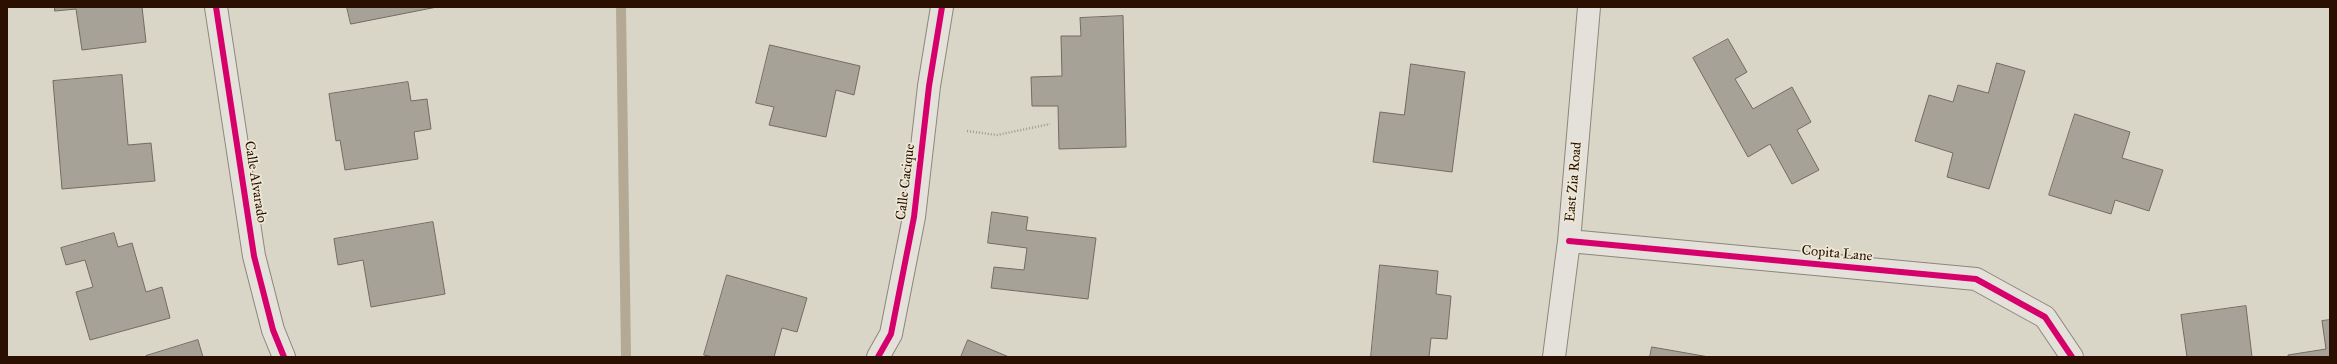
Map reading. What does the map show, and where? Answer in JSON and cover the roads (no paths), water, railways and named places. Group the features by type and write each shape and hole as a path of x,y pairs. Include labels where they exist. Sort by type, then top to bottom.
{"street":[{"name":"Calle Alvarado","path":"216,7 254,256 273,330 284,357"},
{"name":"Calle Cacique","path":"878,357 891,334 914,217 929,86 942,7"},
{"name":"East Zia Road","path":"1554,357 1569,241 1589,7"},
{"name":"Copita Lane","path":"1569,241 1976,279 2045,317 2072,357"}],"waterway":[{"path":"621,7 626,357"}]}
